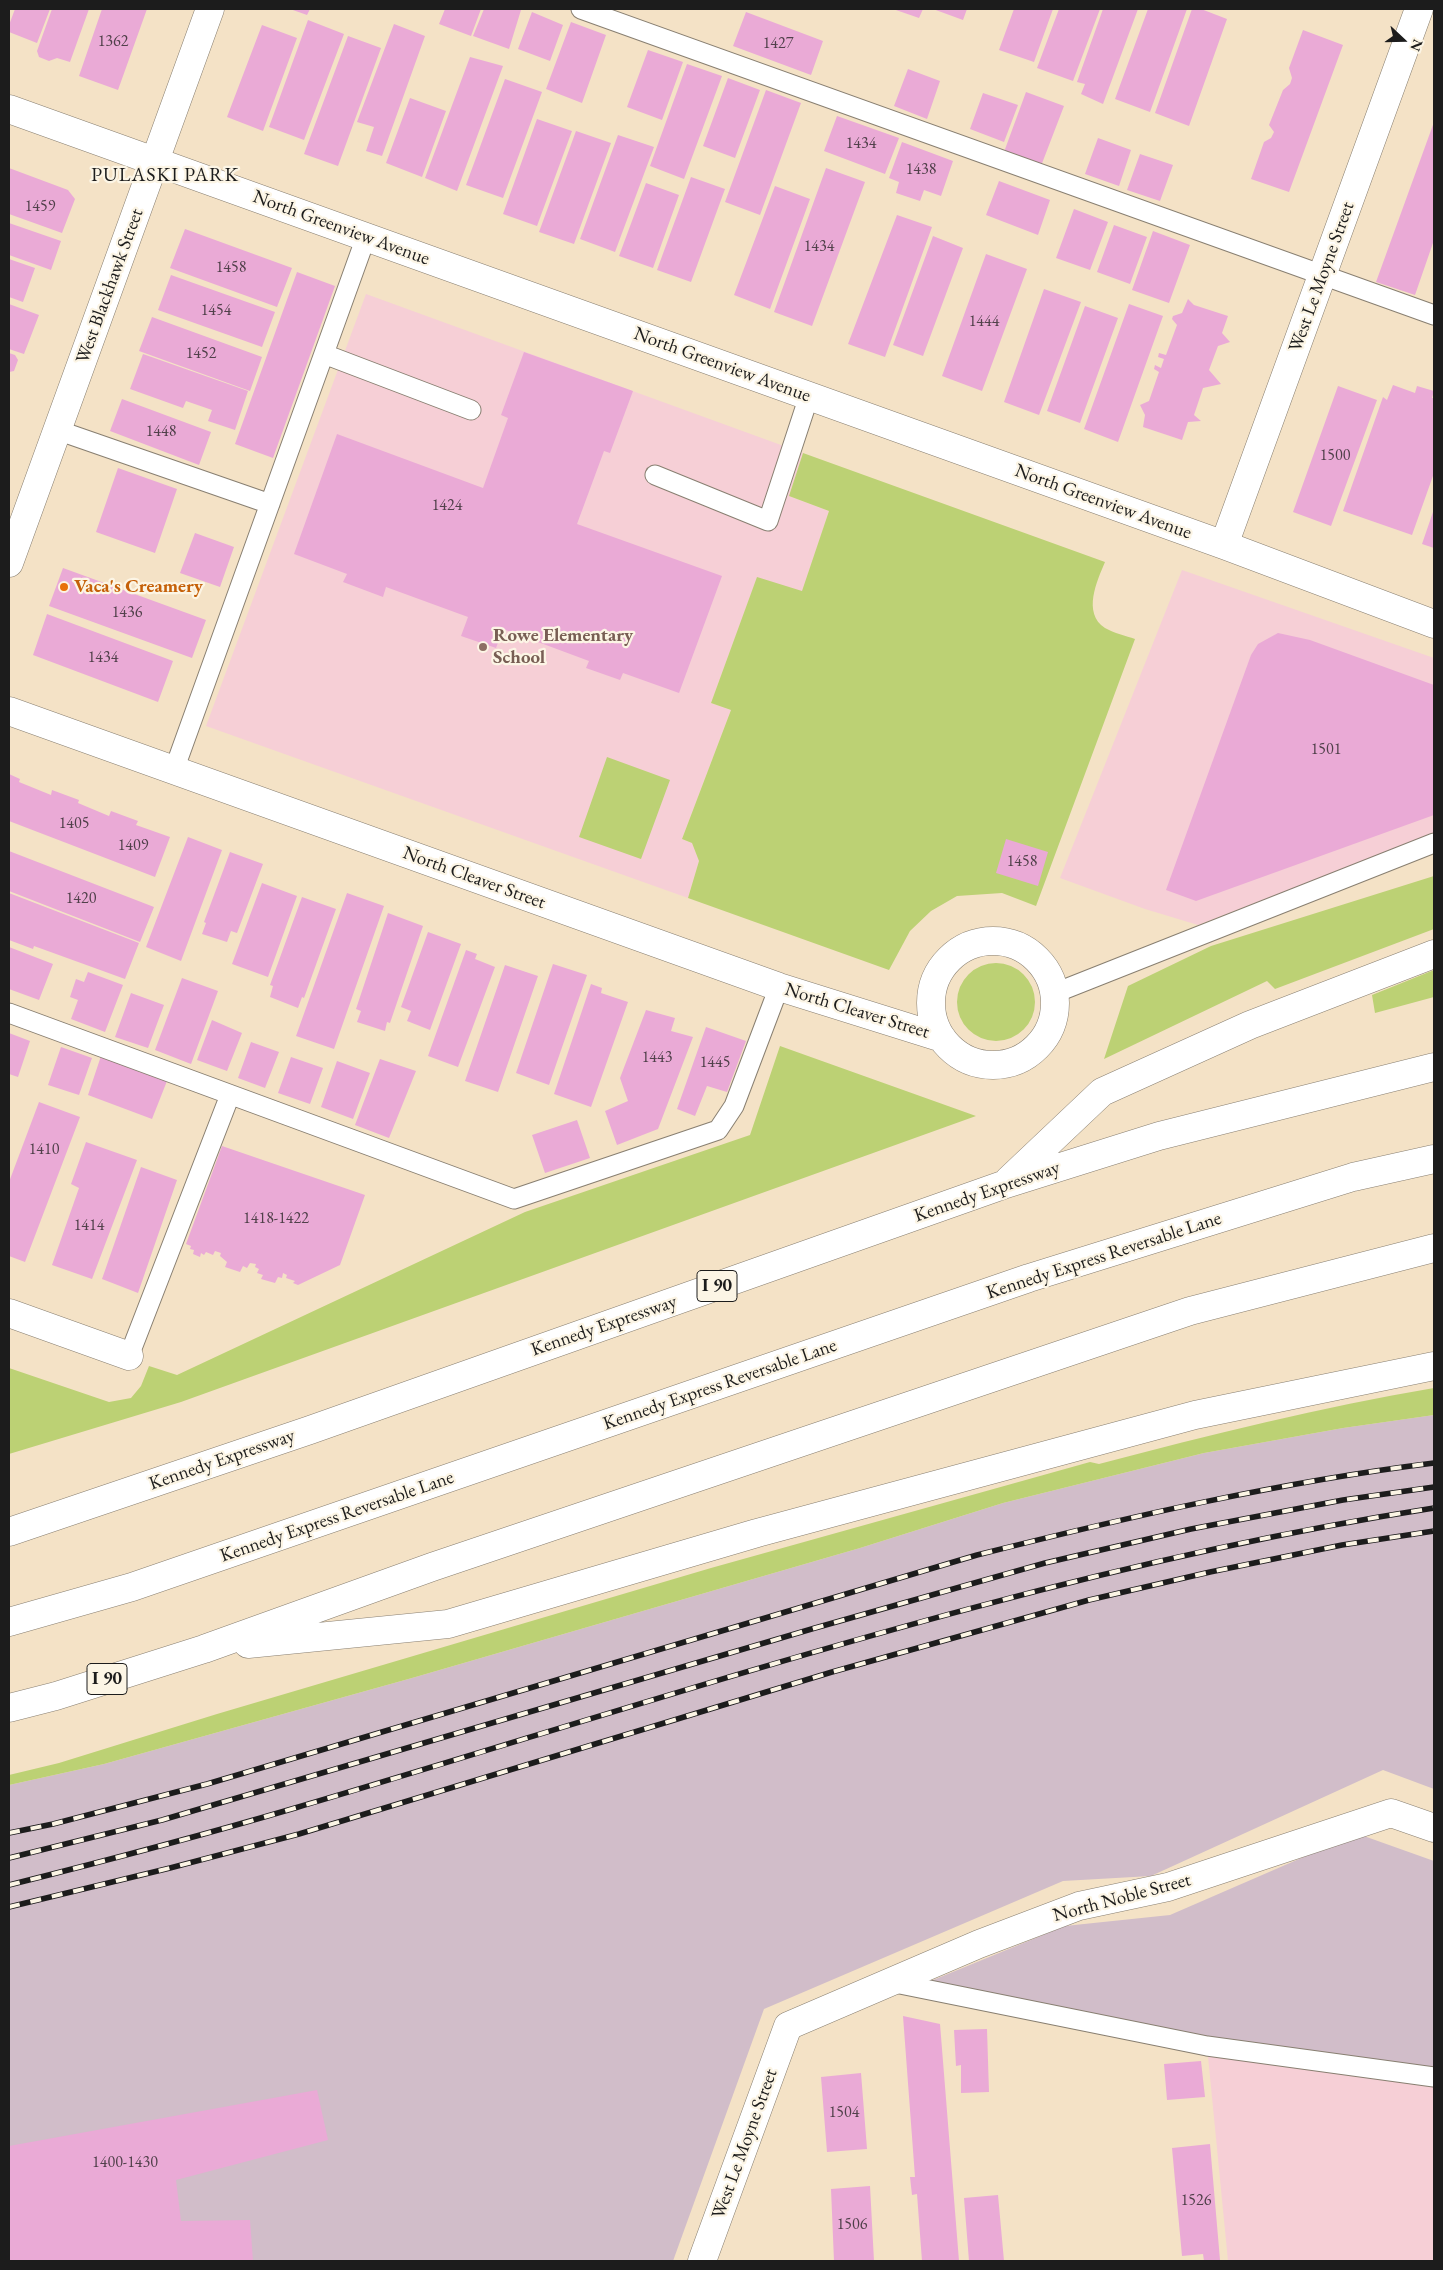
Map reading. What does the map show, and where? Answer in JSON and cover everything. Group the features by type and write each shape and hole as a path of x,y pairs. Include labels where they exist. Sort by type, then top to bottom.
{"main road":[{"name":"West Blackhawk Street","path":"9,562 210,9"},
{"name":"West Le Moyne Street","path":"1224,545 1420,9"},
{"path":"1420,9 1434,14"},
{"name":"North Greenview Avenue","path":"9,109 1224,545 1434,624"},
{"name":"North Cleaver Street","path":"9,711 779,987 942,1038"},
{"name":"North Cleaver Street","path":"1000,940 1020,946 1037,957 1049,973 1055,992 1055,1012 1050,1030 1040,1045 1025,1057 1008,1064 988,1065 970,1061 955,1052 942,1038 933,1020 931,999 936,979 946,962 962,948 980,941 1000,940"},
{"path":"1004,1185 1102,1092 1250,1025 1434,954"},
{"name":"Kennedy Expressway","path":"9,1532 310,1430 1004,1185 1159,1136 1434,1067"},
{"name":"Kennedy Express Reversable Lane","path":"9,1622 132,1587 1029,1278 1353,1177 1434,1159"},
{"name":"I 90","path":"9,1708 56,1696 204,1649 432,1567 1190,1311 1434,1248"},
{"path":"9,1313 129,1356"},
{"path":"204,1649 448,1624 757,1533 1195,1415 1434,1366"},
{"name":"North Noble Street","path":"788,2026 979,1944 1079,1906 1168,1887 1391,1812 1434,1828"},
{"name":"West Le Moyne Street","path":"702,2261 788,2026"}],"lane":[{"path":"581,9 1434,315"},
{"path":"174,770 366,237"},
{"path":"324,354 470,410"},
{"path":"656,474 768,521 809,396"},
{"path":"57,430 270,504"},
{"path":"1055,992 1434,843"},
{"path":"9,1013 514,1199 718,1130 734,1106 779,987"},
{"path":"129,1356 230,1094"},
{"path":"890,1982 1207,2046 1434,2077"}],"shaded area":[{"name":"Rowe Elementary School","path":"366,294 803,453 789,496 829,511 802,592 757,578 711,703 731,710 682,839 692,843 699,861 688,898 206,726"},
{"path":"1182,570 1434,658 1434,834 1198,925 1145,909 1060,878"},
{"path":"1434,1415 1434,1789 1383,1770 1151,1876 1063,1881 764,2009 673,2261 9,2261 9,1785 104,1764 412,1678 860,1548 1003,1503 1204,1453 1343,1428"},
{"path":"1361,1835 1434,1861 1434,2077 916,1987 1065,1926 1170,1915 1352,1836"},
{"path":"1207,2046 1434,2077 1434,2261 1228,2261"}],"green space":[{"path":"803,453 1105,562 1093,596 1094,614 1098,622 1105,628 1135,639 1036,906 1002,893 957,896 931,911 910,931 889,970 688,898 699,861 692,843 682,839 731,710 711,703 757,577 802,591 829,511 789,496"},
{"path":"607,757 670,780 641,859 579,837"},
{"path":"1434,876 1434,929 1275,989 1267,981 1104,1059 1128,986 1211,946"},
{"path":"996,963 1011,966 1023,975 1032,987 1035,1002 1032,1017 1023,1029 1011,1038 996,1041 981,1038 969,1029 960,1017 957,1002 960,987 969,975 981,966"},
{"path":"1434,970 1434,997 1375,1013 1372,995"},
{"path":"780,1046 976,1116 181,1402 9,1454 9,1368 109,1402 131,1398 141,1386 149,1366 177,1375 525,1212 750,1135"},
{"path":"1434,1388 1434,1415 1343,1428 1204,1453 1003,1503 860,1548 412,1678 104,1764 9,1785 9,1775 59,1763 217,1714 711,1568 1090,1462 1099,1464 1266,1422"}],"building":[{"path":"15,9 50,9 37,43 9,32 9,25"},
{"path":"52,9 89,9 70,62 57,58 49,61 39,57 37,51"},
{"path":"102,9 147,9 118,90 79,76"},
{"path":"290,9 310,9 307,15"},
{"path":"445,9 481,9 471,36 439,24"},
{"path":"484,9 521,10 509,49 473,36"},
{"path":"893,9 923,9 919,18"},
{"path":"933,9 967,9 963,20"},
{"path":"1014,9 1053,9 1034,62 999,50"},
{"path":"1059,9 1100,9 1073,81 1037,68"},
{"path":"1103,9 1138,9 1103,104 1081,94 1085,84 1077,82"},
{"path":"1148,9 1187,9 1150,112 1115,99"},
{"path":"1192,9 1201,9 1227,19 1189,126 1155,113"},
{"path":"532,12 563,25 550,61 518,49"},
{"path":"746,12 823,41 811,75 733,46"},
{"path":"308,20 344,34 304,140 269,127"},
{"path":"571,22 606,35 582,103 546,89"},
{"path":"394,24 425,36 382,156 366,151 374,127 357,122"},
{"path":"262,25 297,38 263,131 227,117"},
{"path":"1303,30 1343,45 1289,192 1251,179 1264,142 1271,138 1274,132 1269,125 1283,90 1290,84 1292,78 1289,68"},
{"path":"348,36 381,48 338,166 304,154"},
{"path":"648,50 683,62 662,120 627,107"},
{"path":"470,57 503,66 457,191 425,178"},
{"path":"687,64 722,76 684,179 650,166"},
{"path":"908,69 940,81 927,119 894,106"},
{"path":"728,78 760,90 735,158 703,146"},
{"path":"505,79 542,92 503,198 466,185"},
{"path":"766,90 801,103 760,215 725,202"},
{"path":"1026,92 1064,106 1041,166 1004,152"},
{"path":"983,93 1018,105 1004,142 970,129"},
{"path":"410,98 446,111 422,177 386,163"},
{"path":"837,116 899,138 885,174 824,151"},
{"path":"537,119 572,131 537,226 503,214"},
{"path":"1434,122 1434,240 1415,295 1376,282"},
{"path":"576,131 611,143 574,244 539,232"},
{"path":"618,135 654,147 615,252 580,239"},
{"path":"1098,138 1131,150 1119,186 1085,174"},
{"path":"902,142 953,161 941,196 924,190 920,201 896,193 899,182 889,178"},
{"path":"1140,154 1173,165 1160,201 1127,190"},
{"path":"9,168 68,190 75,199 62,233 9,214"},
{"path":"826,168 865,182 812,326 774,312"},
{"path":"691,177 725,189 691,282 657,270"},
{"path":"999,181 1050,200 1038,235 986,215"},
{"path":"646,183 679,195 653,268 619,256"},
{"path":"775,186 810,199 770,309 734,295"},
{"path":"1074,209 1108,222 1090,270 1056,258"},
{"path":"897,215 932,227 885,357 848,344"},
{"path":"9,223 61,241 51,270 9,255"},
{"path":"1114,225 1147,237 1130,284 1097,272"},
{"path":"185,229 292,268 277,307 170,268"},
{"path":"1153,231 1190,245 1169,303 1132,290"},
{"path":"933,236 963,248 923,356 893,345"},
{"path":"986,254 1027,269 982,391 942,376"},
{"path":"9,259 35,268 23,302 9,297"},
{"path":"297,272 335,286 273,458 235,444"},
{"path":"171,275 275,312 262,347 158,310"},
{"path":"1044,289 1081,302 1039,415 1004,402"},
{"path":"1188,299 1194,305 1228,316 1222,333 1230,342 1218,346 1209,370 1221,384 1203,388 1194,415 1201,421 1188,422 1182,440 1143,427 1145,415 1140,405 1149,401 1159,372 1154,369 1155,365 1161,368 1164,359 1158,357 1159,353 1166,355 1177,325 1172,319 1173,316 1182,313"},
{"path":"9,304 39,315 24,354 9,349"},
{"path":"1129,304 1163,316 1118,442 1084,429"},
{"path":"1085,306 1118,318 1080,423 1047,411"},
{"path":"152,317 262,357 250,391 139,351"},
{"path":"524,352 633,391 610,453 604,451 577,524 722,576 679,693 623,673 620,680 586,668 589,661 503,629 496,648 461,636 468,617 386,587 383,597 343,582 347,574 294,554 337,434 483,488 508,418 501,415"},
{"path":"9,353 15,355 18,360 14,371 9,372"},
{"path":"143,354 248,391 235,430 208,421 212,410 186,401 183,408 130,389"},
{"path":"1393,385 1415,393 1417,386 1434,391 1432,398 1434,398 1434,473 1412,535 1343,511 1383,397 1387,400"},
{"path":"1338,386 1377,400 1331,526 1293,512"},
{"path":"122,399 211,432 199,465 110,431"},
{"path":"118,468 177,489 155,553 96,532"},
{"path":"1434,509 1434,548 1422,544"},
{"path":"195,533 234,547 220,587 180,573"},
{"path":"63,568 206,620 192,658 49,606"},
{"path":"47,614 173,661 158,702 33,655"},
{"path":"1278,633 1310,640 1434,685 1434,815 1196,901 1166,890 1251,655 1258,644"},
{"path":"9,774 20,779 19,782 51,795 52,790 79,800 78,803 109,816 111,811 138,821 136,825 170,837 155,877 9,821"},
{"path":"188,837 222,850 181,961 146,947"},
{"path":"1006,839 1048,852 1038,886 996,873"},
{"path":"9,851 154,907 140,942 9,891"},
{"path":"230,852 263,864 237,933 231,931 227,942 202,934 206,923 204,922"},
{"path":"262,883 297,896 268,977 232,964"},
{"path":"9,893 139,943 125,979 34,946 33,949 9,940"},
{"path":"347,893 384,906 334,1049 296,1036"},
{"path":"302,897 336,909 304,998 302,997 298,1008 270,997 273,986 270,985"},
{"path":"388,913 423,926 390,1023 387,1022 385,1031 357,1022 361,1011 356,1009"},
{"path":"428,932 461,944 430,1030 407,1021 411,1011 401,1007"},
{"path":"9,947 53,964 39,1000 9,989"},
{"path":"466,950 477,954 475,959 495,967 458,1067 428,1056"},
{"path":"553,964 587,975 549,1085 516,1073"},
{"path":"505,965 538,976 498,1092 465,1081"},
{"path":"88,972 123,985 105,1032 71,1019 78,1000 70,997 76,979 84,982"},
{"path":"182,978 218,991 191,1064 155,1050"},
{"path":"591,984 602,988 601,993 628,1002 591,1107 554,1094"},
{"path":"131,993 164,1005 148,1048 115,1037"},
{"path":"646,1010 675,1018 671,1031 693,1037 658,1129 617,1145 605,1111 628,1101 620,1078"},
{"path":"212,1020 242,1033 227,1071 197,1060"},
{"path":"706,1027 746,1041 727,1092 707,1086 695,1116 677,1109"},
{"path":"9,1033 30,1041 18,1077 9,1074"},
{"path":"251,1042 279,1052 265,1088 238,1078"},
{"path":"61,1047 92,1058 79,1095 48,1085"},
{"path":"101,1056 167,1081 152,1119 88,1095"},
{"path":"291,1057 323,1068 310,1104 278,1093"},
{"path":"380,1059 416,1071 389,1138 355,1125"},
{"path":"337,1061 370,1073 353,1119 321,1107"},
{"path":"39,1102 80,1117 25,1262 9,1256 9,1182"},
{"path":"577,1120 590,1158 545,1173 532,1135"},
{"path":"86,1142 137,1160 92,1279 52,1265 79,1188 71,1184"},
{"path":"222,1146 365,1195 340,1265 298,1285 293,1283 295,1281 286,1278 287,1275 283,1273 282,1278 278,1277 275,1283 261,1279 263,1275 257,1273 259,1269 255,1267 256,1264 250,1263 247,1268 243,1266 240,1272 225,1267 227,1262 220,1256 221,1253 215,1251 213,1255 206,1252 204,1255 201,1253 200,1257 193,1254 194,1250 190,1249 191,1246 186,1244"},
{"path":"141,1167 177,1180 138,1293 102,1279"},
{"path":"903,2016 940,2024 959,2261 922,2261 917,2194 912,2195 910,2177 915,2177"},
{"path":"987,2029 989,2092 961,2093 961,2065 956,2066 954,2030"},
{"path":"1201,2061 1205,2097 1167,2100 1164,2064"},
{"path":"861,2073 867,2149 827,2152 821,2077"},
{"path":"317,2090 328,2140 176,2180 181,2221 250,2220 253,2261 9,2261 9,2146"},
{"path":"1210,2144 1220,2260 1204,2261 1203,2254 1182,2256 1172,2148"},
{"path":"870,2186 874,2261 834,2261 831,2189"},
{"path":"998,2195 1004,2261 969,2261 964,2198"}],"railway":[{"path":"9,1833 53,1824 207,1784 977,1555 1090,1527 1262,1490 1434,1463"},
{"path":"9,1858 162,1820 815,1628 1045,1563 1191,1529 1343,1500 1434,1487"},
{"path":"9,1885 259,1818 718,1680 1002,1600 1145,1565 1289,1534 1434,1508"},
{"path":"9,1907 299,1834 832,1672 1089,1600 1210,1572 1342,1545 1434,1531"}],"place":[{"name":"Vaca's Creamery","path":"64,587"},
{"name":"Rowe Elementary School","path":"483,647"}],"district":[{"name":"PULASKI PARK","path":"165,176"}]}
